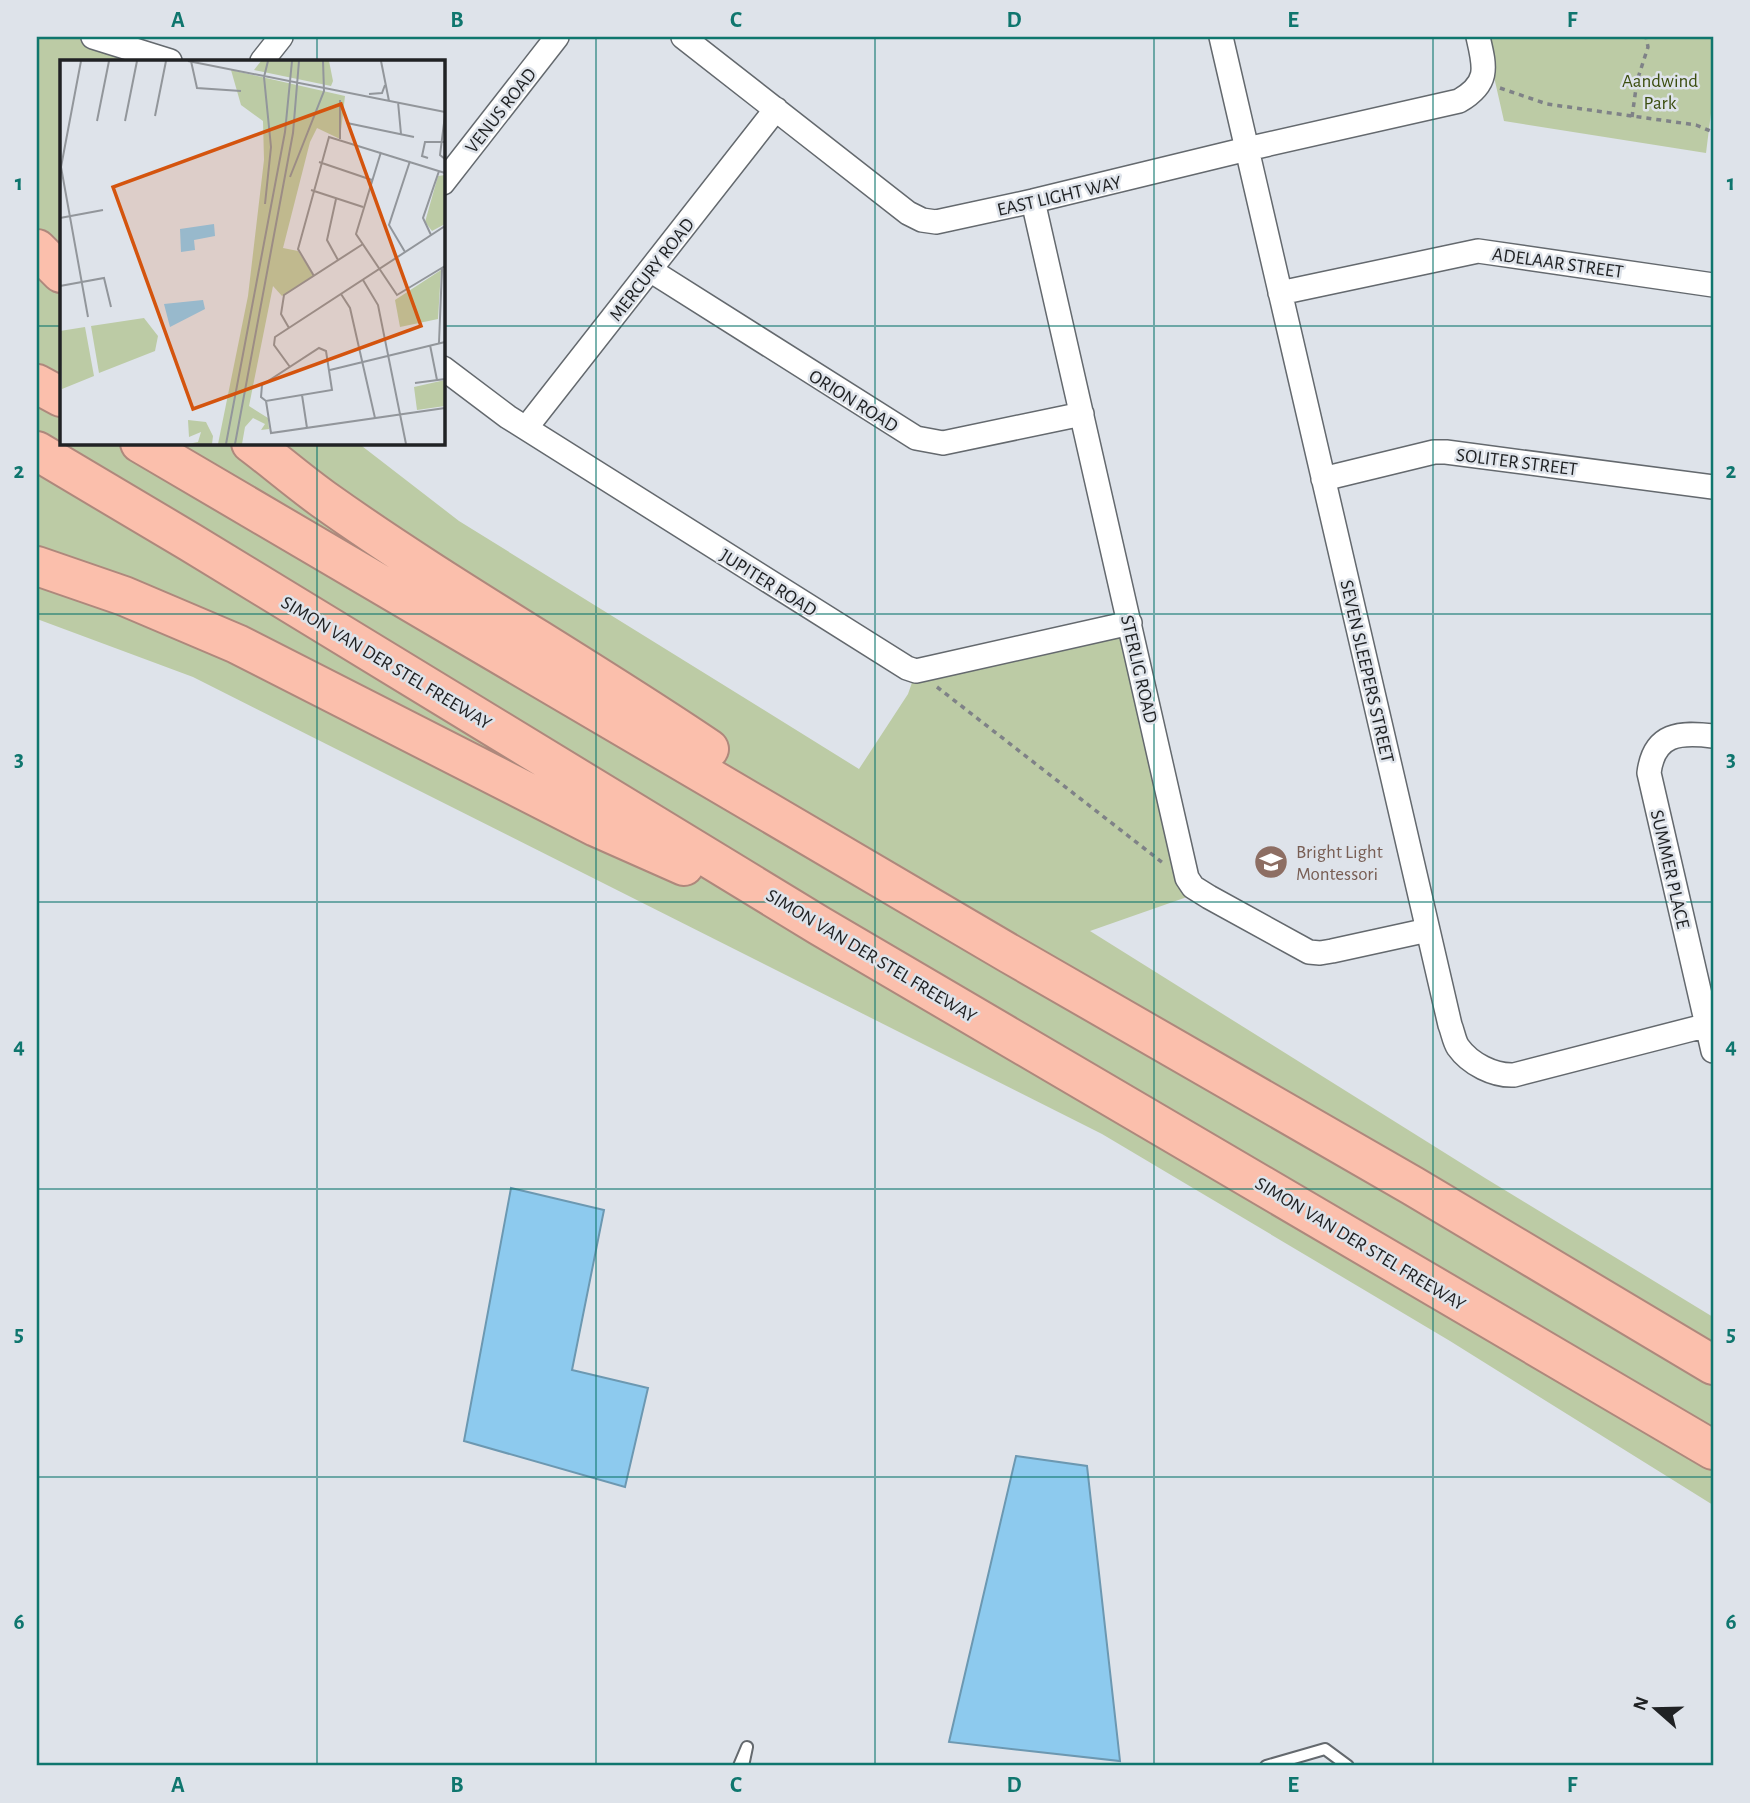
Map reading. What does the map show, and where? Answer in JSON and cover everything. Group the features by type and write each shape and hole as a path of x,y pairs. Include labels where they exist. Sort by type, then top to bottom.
{"highway":[{"path":"37,249 60,272"},
{"path":"37,384 60,396"},
{"path":"142,444 1167,1046 1413,1185 1713,1365"},
{"path":"252,444 321,497 394,547 649,708 812,818 863,855 884,880"},
{"name":"SIMON VAN DER STEL FREEWAY","path":"37,452 190,542 820,926 1713,1450"},
{"path":"37,566 124,596 237,644 596,827 820,926"}],"street":[{"path":"93,37 167,60"},
{"path":"263,60 281,37"},
{"name":"VENUS ROAD","path":"444,182 557,37"},
{"name":"EAST LIGHT WAY","path":"683,37 908,213 922,219 946,221 1459,101 1474,91 1481,81"},
{"name":"SEVEN SLEEPERS STREET","path":"1220,37 1428,930 1458,1046 1479,1064 1503,1075 1514,1075 1707,1025"},
{"path":"1478,37 1484,71 1481,81"},
{"name":"MERCURY ROAD","path":"526,428 776,109"},
{"name":"STERLIG ROAD","path":"1033,201 1187,878 1193,887"},
{"name":"ADELAAR STREET","path":"1280,293 1478,251 1713,285"},
{"name":"ORION ROAD","path":"650,270 916,438 943,443 1082,414"},
{"name":"JUPITER ROAD","path":"444,369 526,428 900,665 916,671"},
{"name":"SOLITER STREET","path":"1323,479 1434,452 1446,452 1713,487"},
{"path":"916,671 1130,623"},
{"name":"SUMMER PLACE","path":"1713,736 1688,733 1666,739 1651,760 1649,773 1713,1051"},
{"path":"1193,887 1309,952 1332,951 1428,930"}],"lane":[{"path":"1266,1766 1325,1749 1348,1766"}],"path":[{"path":"1632,117 1637,81 1648,47 1646,37"},
{"path":"1481,81 1547,104 1696,125 1713,132"},
{"path":"916,671 1193,887"}],"green space":[{"path":"37,37 93,37 167,60 60,60 60,444 359,444 459,521 859,769 908,694 916,671 1130,623 1187,897 1090,931 1713,1317 1713,1505 1450,1341 1102,1134 193,677 37,619"},
{"name":"Aandwind Park","path":"1485,37 1713,37 1713,97 1706,153 1504,121"}],"water":[{"path":"511,1188 604,1210 572,1370 648,1388 625,1487 464,1441"},
{"path":"1016,1456 1087,1466 1120,1761 949,1742"}],"place":[{"name":"Bright Light Montessori","path":"1271,862"}]}
